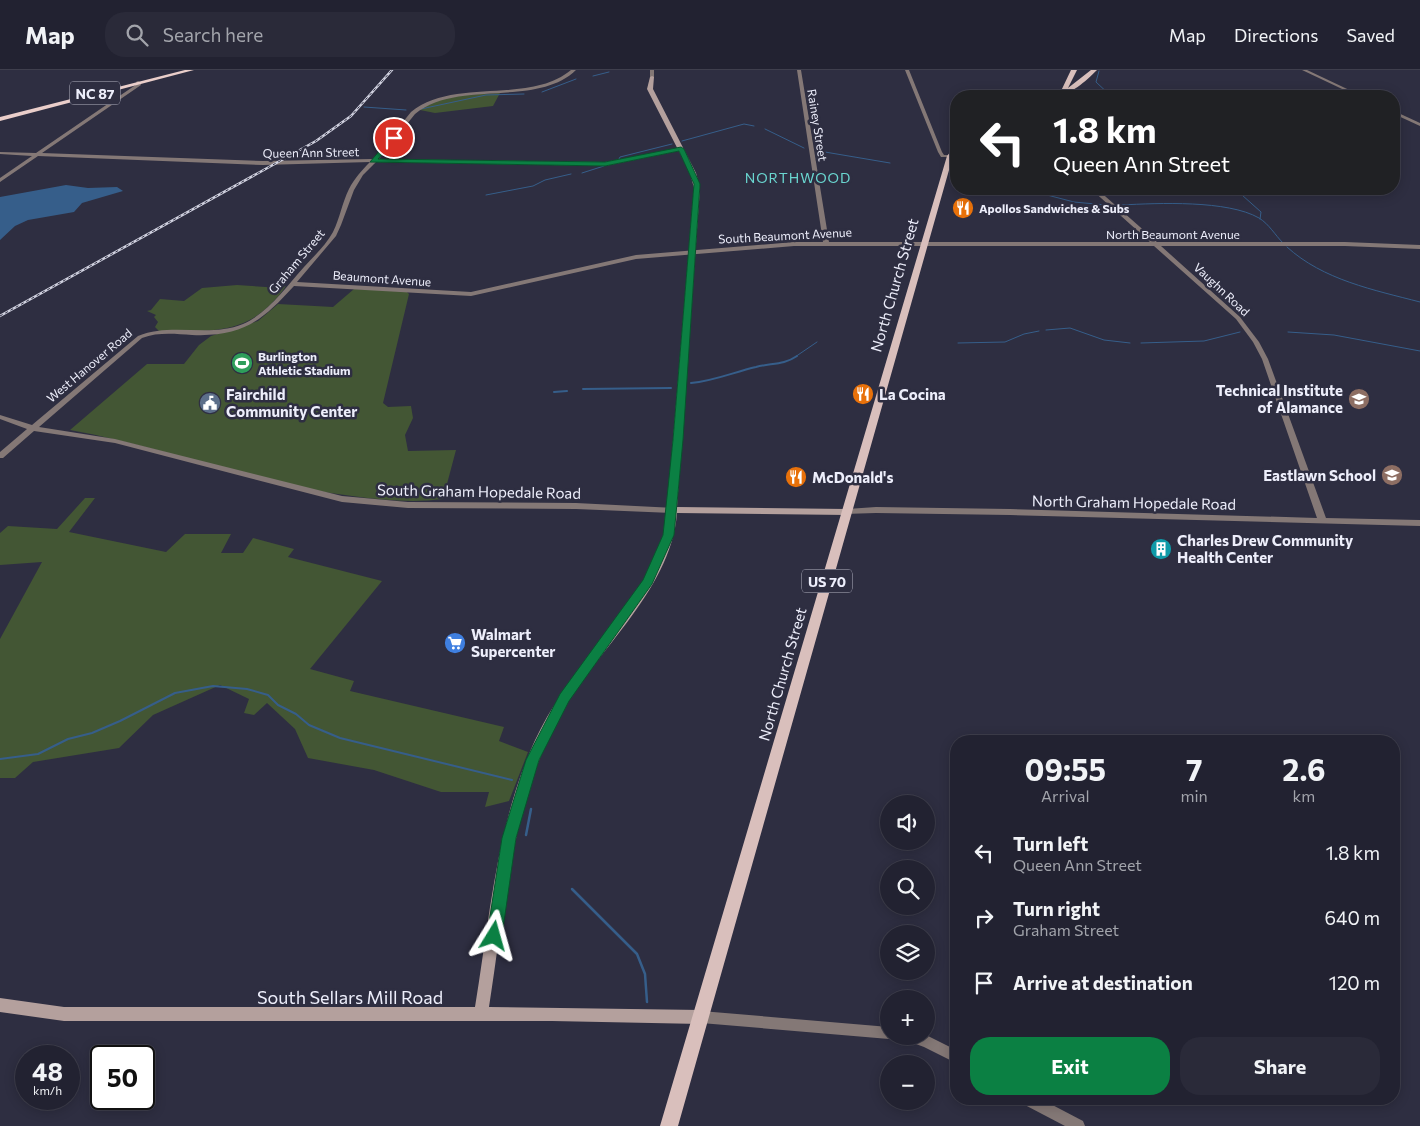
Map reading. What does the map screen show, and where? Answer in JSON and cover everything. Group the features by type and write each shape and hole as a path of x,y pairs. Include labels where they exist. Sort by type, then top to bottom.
{"highway":[{"name":"NC 87","path":"0,119 191,70"}],"main road":[{"path":"1064,90 1071,80 1074,70"},
{"path":"1067,90 1094,70"},
{"path":"481,1015 509,838 528,773 542,738 564,698 649,580 669,535 697,184 650,89 652,74"},
{"name":"North Church Street","path":"669,1126 950,161"},
{"name":"South Graham Hopedale Road","path":"672,510 847,512"},
{"name":"South Sellars Mill Road","path":"0,1005 64,1014 625,1014 701,1017"}],"street":[{"name":"Graham Street","path":"208,333 240,327 261,318 336,232 351,191 364,170 416,110 444,98 550,83 566,78 574,70"},
{"name":"Rainey Street","path":"799,70 826,243"},
{"path":"907,70 940,152 943,156 950,152"},
{"path":"1304,70 1347,90"},
{"path":"0,180 139,83"},
{"path":"1400,115 1420,125"},
{"name":"Queen Ann Street","path":"0,153 263,163 373,161 605,164 681,149"},
{"name":"Vaughn Road","path":"1101,195 1234,314 1256,342 1265,359 1322,519"},
{"name":"South Beaumont Avenue","path":"471,294 636,257 692,251 826,243 925,243"},
{"name":"North Beaumont Avenue","path":"925,243 1158,246 1353,244 1420,246"},
{"name":"Beaumont Avenue","path":"292,284 471,294"},
{"name":"West Hanover Road","path":"0,456 142,336 158,332 208,333"},
{"name":"South Graham Hopedale Road","path":"0,417 32,428 115,441 342,499 408,505 576,506 672,510"},
{"name":"North Graham Hopedale Road","path":"847,512 876,510 1010,512 1420,523"},
{"path":"701,1017 880,1031"},
{"path":"934,1045 950,1054"},
{"path":"1039,1105 1078,1126"}],"green space":[{"path":"500,93 493,106 435,113 420,110 437,100"},
{"path":"237,285 281,288 286,286 273,302 259,314 245,322 214,330 159,331 155,327 158,322 154,317 156,315 147,311 151,310 160,299 184,301 202,288"},
{"path":"354,289 406,291 409,294 383,403 388,407 411,406 413,418 405,435 408,451 456,450 443,499 420,501 387,500 316,490 70,430 147,364 184,364 199,345 211,336 258,321 278,304 333,307"},
{"path":"85,498 95,498 69,532 166,552 185,534 231,534 221,553 243,553 253,538 294,549 288,557 382,581 310,669 354,681 350,691 504,727 499,741 528,752 509,801 485,807 489,792 441,792 374,770 308,758 295,729 267,703 254,715 244,713 249,699 220,685 153,715 119,748 33,762 15,778 0,778 0,639 42,562 0,565 0,533 8,526 57,529"}],"water":[{"path":"66,185 88,188 117,187 123,191 82,203 74,212 28,220 15,226 0,240 0,197"}],"waterway":[{"path":"1099,71 1096,82 1105,90"},
{"path":"593,76 609,72"},
{"path":"542,92 576,79"},
{"path":"421,109 486,95 524,94"},
{"path":"364,107 406,110"},
{"path":"682,141 744,124 754,126"},
{"path":"765,129 804,148"},
{"path":"618,161 620,157 672,144"},
{"path":"819,151 890,163"},
{"path":"582,173 604,166"},
{"path":"486,195 533,186 545,180 571,174"},
{"path":"1047,195 1074,202 1106,205"},
{"path":"1242,195 1261,212 1260,219"},
{"path":"1122,205 1212,205 1246,212 1260,219"},
{"path":"1260,219 1283,243"},
{"path":"1287,247 1316,268 1333,276 1367,288 1420,302"},
{"path":"1046,330 1070,328 1104,340 1130,343"},
{"path":"958,343 1005,342 1024,334 1039,331"},
{"path":"1141,343 1204,341 1240,332"},
{"path":"1288,332 1334,335 1420,351"},
{"path":"795,357 817,342"},
{"path":"691,383 782,362 797,356"},
{"path":"583,389 671,388"},
{"path":"554,392 567,391"},
{"path":"0,759 38,754 68,739 92,733 120,721 175,693 213,686 247,689 268,695 278,705 296,714 309,725 340,738 512,780"},
{"path":"526,835 531,809"},
{"path":"572,889 637,954 645,974 647,1002"}],"railway":[{"path":"0,316 316,141 351,116 392,70"}],"place":[{"name":"Apollos Sandwiches & Subs","path":"963,208"},
{"name":"Burlington Athletic Stadium","path":"242,363"},
{"name":"La Cocina","path":"863,394"},
{"name":"Technical Institute of Alamance","path":"1359,399"},
{"name":"Fairchild Community Center","path":"210,403"},
{"name":"Eastlawn School","path":"1392,475"},
{"name":"McDonald's","path":"796,477"},
{"name":"Charles Drew Community Health Center","path":"1161,549"},
{"name":"Walmart Supercenter","path":"455,643"}],"district":[{"name":"NORTHWOOD","path":"798,177"}],"route":[{"path":"394,138 373,161 605,164 681,149 697,184 669,535 648,581 564,698 542,738 516,808 509,838 494,936"}]}
